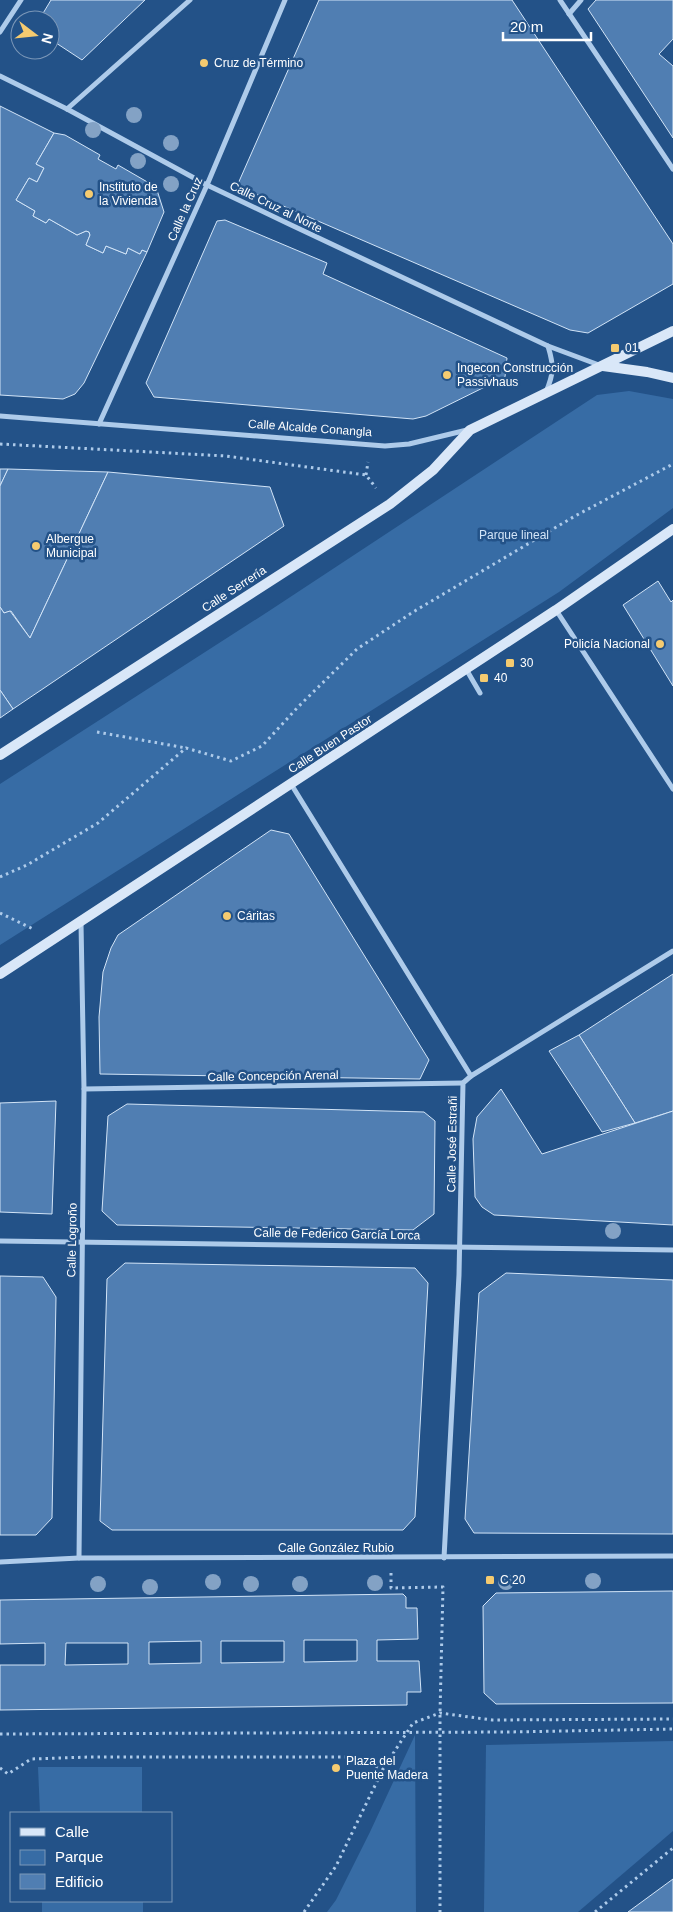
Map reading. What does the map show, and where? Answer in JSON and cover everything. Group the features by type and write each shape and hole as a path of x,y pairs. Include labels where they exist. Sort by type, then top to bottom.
{"main road":[{"name":"Calle Alcalde Conangla","path":"470,430 673,331"},
{"path":"602,366 673,378"},
{"name":"Calle Serrería","path":"0,755 390,504 433,470 470,430"},
{"name":"Calle Buen Pastor","path":"0,974 556,610 672,530"}],"street":[{"path":"0,32 20,0"},
{"path":"67,109 190,0"},
{"name":"Calle la Cruz","path":"99,424 207,185 285,0"},
{"path":"560,0 673,169"},
{"path":"569,14 581,0"},
{"name":"Calle Cruz al Norte","path":"0,76 67,109 207,185 548,346 602,366"},
{"path":"546,392 552,377 553,363 548,346"},
{"name":"Calle Alcalde Conangla","path":"0,416 385,446 409,444 470,430"},
{"path":"556,610 673,789"},
{"path":"466,669 480,693"},
{"path":"291,784 471,1076 673,951"},
{"name":"Calle Logroño","path":"79,1558 84,1089 81,922"},
{"name":"Calle José Estrañi","path":"444,1558 460,1246 463,1083 471,1076"},
{"name":"Calle Concepción Arenal","path":"84,1089 463,1083"},
{"name":"Calle de Federico García Lorca","path":"0,1241 673,1250"},
{"name":"Calle González Rubio","path":"0,1562 79,1558 673,1556"}],"path":[{"path":"0,444 226,456 366,475 390,504"},
{"path":"97,732 186,748 231,761 262,746 298,707 357,649 413,612 575,516 673,464"},
{"path":"0,877 27,865 98,823 186,748"},
{"path":"0,913 29,927 50,942"},
{"path":"392,1557 391,1588 443,1587 440,1713 440,1912"},
{"path":"304,1912 336,1866 383,1769 413,1723 440,1713 492,1720 673,1719"},
{"path":"0,1734 673,1729"},
{"path":"0,1768 8,1774 31,1759 89,1757 346,1757 383,1769"},
{"path":"595,1912 673,1848"}],"green space":[{"name":"Parque lineal","path":"629,391 673,399 673,508 559,592 0,945 0,784 269,611 597,395"},
{"path":"415,1735 416,1912 327,1912 336,1900 370,1832"},
{"path":"673,1741 673,1831 578,1912 484,1912 486,1745"},
{"path":"38,1767 142,1767 142,1812 40,1812"},
{"path":"42,1902 143,1902 143,1912 42,1912"}],"building":[{"path":"51,0 145,0 82,60 60,46 60,10 45,10"},
{"path":"319,0 512,0 673,244 673,284 588,333 570,330 237,186"},
{"path":"596,0 673,0 673,39 659,54 673,66 673,138 588,9"},
{"path":"0,106 54,133 36,164 44,168 37,182 29,178 16,200 35,211 33,216 46,223 49,219 77,235 86,231 89,232 90,235 86,245 103,253 106,246 126,254 128,248 140,254 142,250 147,252 84,383 75,394 63,399 0,395"},
{"name":"Instituto de la Vivienda","path":"54,133 65,135 100,155 98,159 116,169 118,165 156,187 164,212 147,252 142,250 140,254 128,248 126,254 106,246 103,253 86,245 90,235 89,232 86,231 77,235 49,219 46,223 33,216 35,211 16,200 29,178 37,182 44,168 36,164"},
{"path":"225,220 327,263 323,274 507,358 505,377 426,416 413,419 154,397 146,383 217,221"},
{"path":"0,469 8,469 0,486"},
{"name":"Albergue Municipal","path":"8,469 108,472 30,638 11,611 4,613 0,607 0,486"},
{"path":"108,472 270,487 284,526 13,709 0,690 0,607 4,613 10,611 30,638"},
{"name":"Policía Nacional","path":"658,581 671,602 673,600 673,686 623,605"},
{"path":"0,690 13,709 0,718"},
{"path":"271,830 289,834 429,1060 420,1079 100,1074 99,1017 103,972 111,948 118,935"},
{"path":"673,974 673,1111 635,1123 579,1035"},
{"path":"579,1035 635,1123 602,1132 549,1051"},
{"path":"501,1089 542,1154 673,1111 673,1225 494,1215 482,1207 475,1197 473,1139 477,1117"},
{"path":"56,1101 52,1214 0,1212 0,1103"},
{"path":"127,1104 424,1112 435,1121 434,1214 413,1230 117,1225 102,1211 108,1116"},
{"path":"125,1263 415,1268 428,1283 415,1517 403,1530 112,1530 100,1521 107,1279"},
{"path":"506,1273 673,1280 673,1534 474,1533 465,1519 479,1293"},
{"path":"0,1276 43,1277 56,1297 52,1518 36,1535 0,1535"},
{"path":"673,1591 673,1703 496,1704 484,1693 483,1606 496,1593"},
{"path":"403,1594 406,1597 406,1608 417,1608 418,1639 377,1640 377,1661 419,1661 421,1692 407,1692 407,1705 0,1710 0,1665 45,1665 45,1643 0,1644 0,1600","holes":["304,1640 357,1640 357,1661 304,1662","201,1641 201,1663 149,1664 149,1642","221,1641 284,1641 284,1662 221,1663","66,1643 128,1643 128,1664 65,1665"]},
{"path":"673,1879 673,1912 628,1912"}],"place":[{"name":"Cruz de Término","path":"204,63"},
{"name":"Instituto de la Vivienda","path":"89,194"},
{"name":"01","path":"615,348"},
{"name":"Ingecon Construcción Passivhaus","path":"447,375"},
{"name":"Albergue Municipal","path":"36,546"},
{"name":"Policía Nacional","path":"660,644"},
{"name":"30","path":"510,663"},
{"name":"40","path":"484,678"},
{"name":"Cáritas","path":"227,916"},
{"name":"C 20","path":"490,1580"},
{"name":"Plaza del Puente Madera","path":"336,1768"}]}
